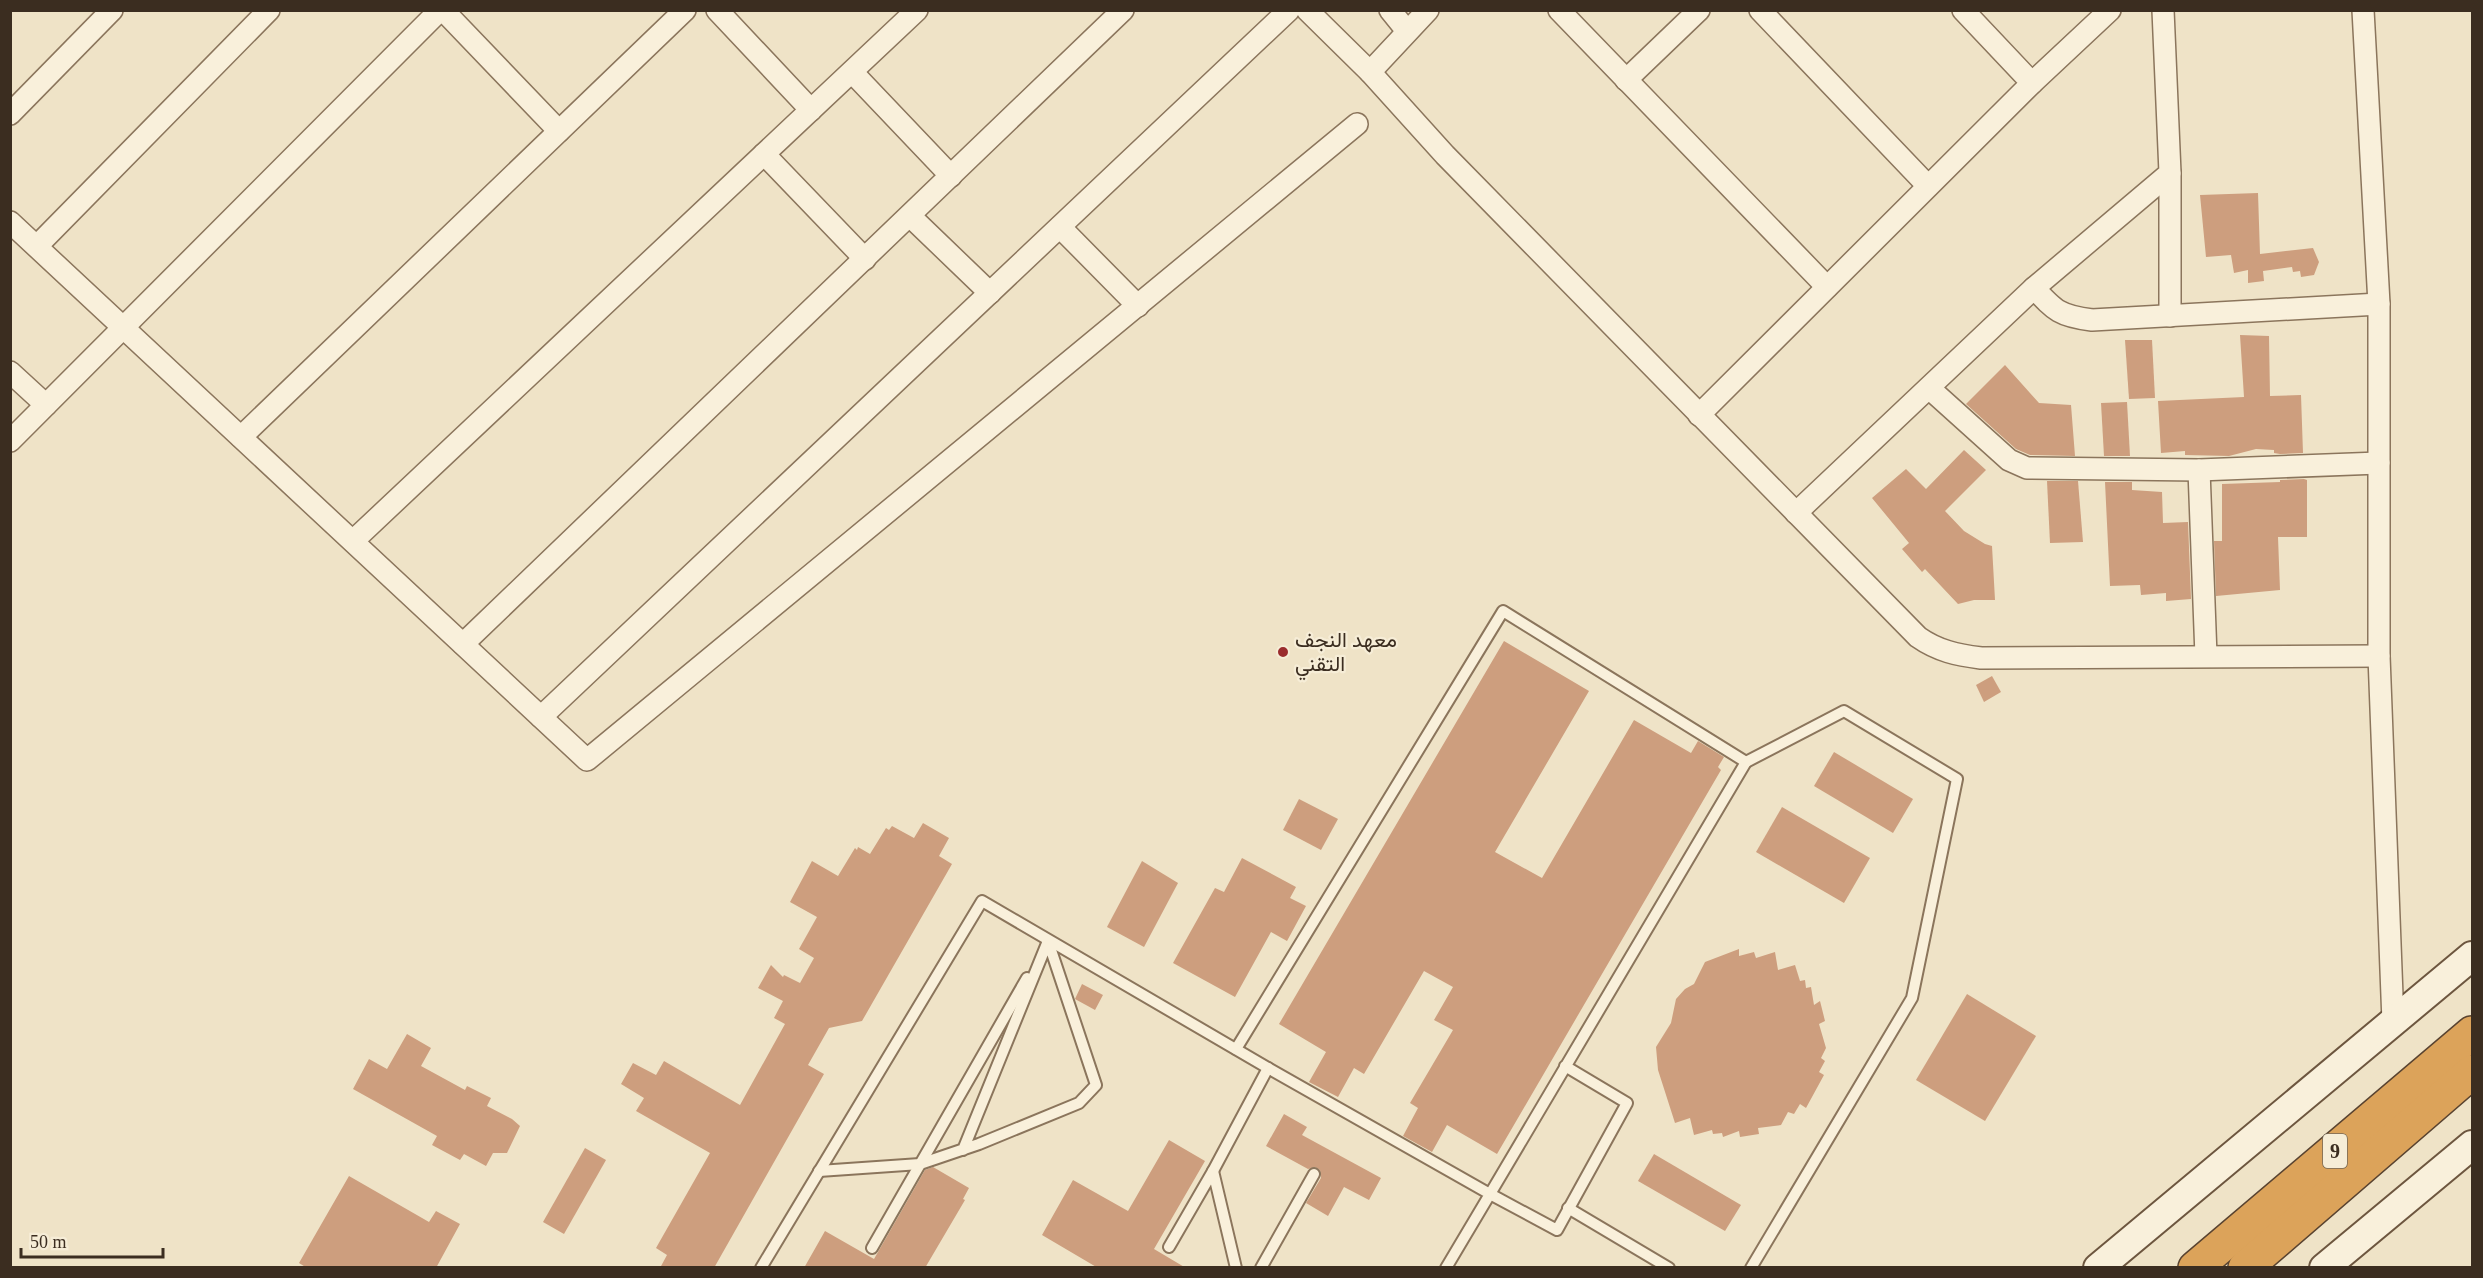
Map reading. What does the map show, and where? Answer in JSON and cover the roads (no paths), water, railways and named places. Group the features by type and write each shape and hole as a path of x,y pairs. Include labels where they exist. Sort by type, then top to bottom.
{"highway":[{"name":"9","path":"2195,1268 2472,1033"},
{"name":"9","path":"2245,1268 2472,1072"}],"main road":[{"path":"2098,1268 2472,956"},
{"path":"2324,1268 2472,1145"}],"street":[{"path":"10,114 112,10"},
{"path":"37,246 269,10"},
{"path":"10,441 441,10 559,131"},
{"path":"241,437 685,10"},
{"path":"717,10 811,110"},
{"path":"353,541 917,10"},
{"path":"464,644 1123,10"},
{"path":"541,717 1289,10"},
{"path":"1307,10 1370,72 1444,156 1918,636 1932,646 1950,654 1982,658 2379,656"},
{"path":"1390,10 1407,31"},
{"path":"1370,72 1428,10"},
{"path":"1559,10 1827,287"},
{"path":"1626,80 1699,10"},
{"path":"1760,10 1928,186"},
{"path":"1963,10 2032,82"},
{"path":"1699,415 2032,82 2110,10"},
{"path":"2163,10 2170,173 2170,316"},
{"path":"2362,10 2379,304 2379,656 2393,1022"},
{"path":"852,72 951,176"},
{"path":"10,222 587,760 1357,124"},
{"path":"764,154 865,259"},
{"path":"1796,513 2034,288 2170,173"},
{"path":"910,216 990,293"},
{"path":"1060,227 1137,306"},
{"path":"2034,288 2052,307 2063,314 2092,320 2379,304"},
{"path":"10,372 46,405"},
{"path":"1929,388 2017,465 2027,468 2199,470 2379,464"},
{"path":"2199,470 2206,656"}],"lane":[{"path":"1236,1049 1503,611 1746,762"},
{"path":"1446,1268 1746,762 1844,711 1957,779 1911,998 1751,1268"},
{"path":"761,1268 982,901 1268,1068 1557,1230 1627,1103 1565,1066"},
{"path":"819,1171 920,1164 963,1150 1079,1103 1096,1085 1048,941"},
{"path":"963,1150 1048,941"},
{"path":"872,1248 1048,941"},
{"path":"1169,1247 1268,1068"},
{"path":"1213,1171 1236,1268"},
{"path":"1261,1268 1314,1174"},
{"path":"1568,1208 1669,1268"}],"place":[{"name":"معهد النجف التقني","path":"1283,652"}]}
